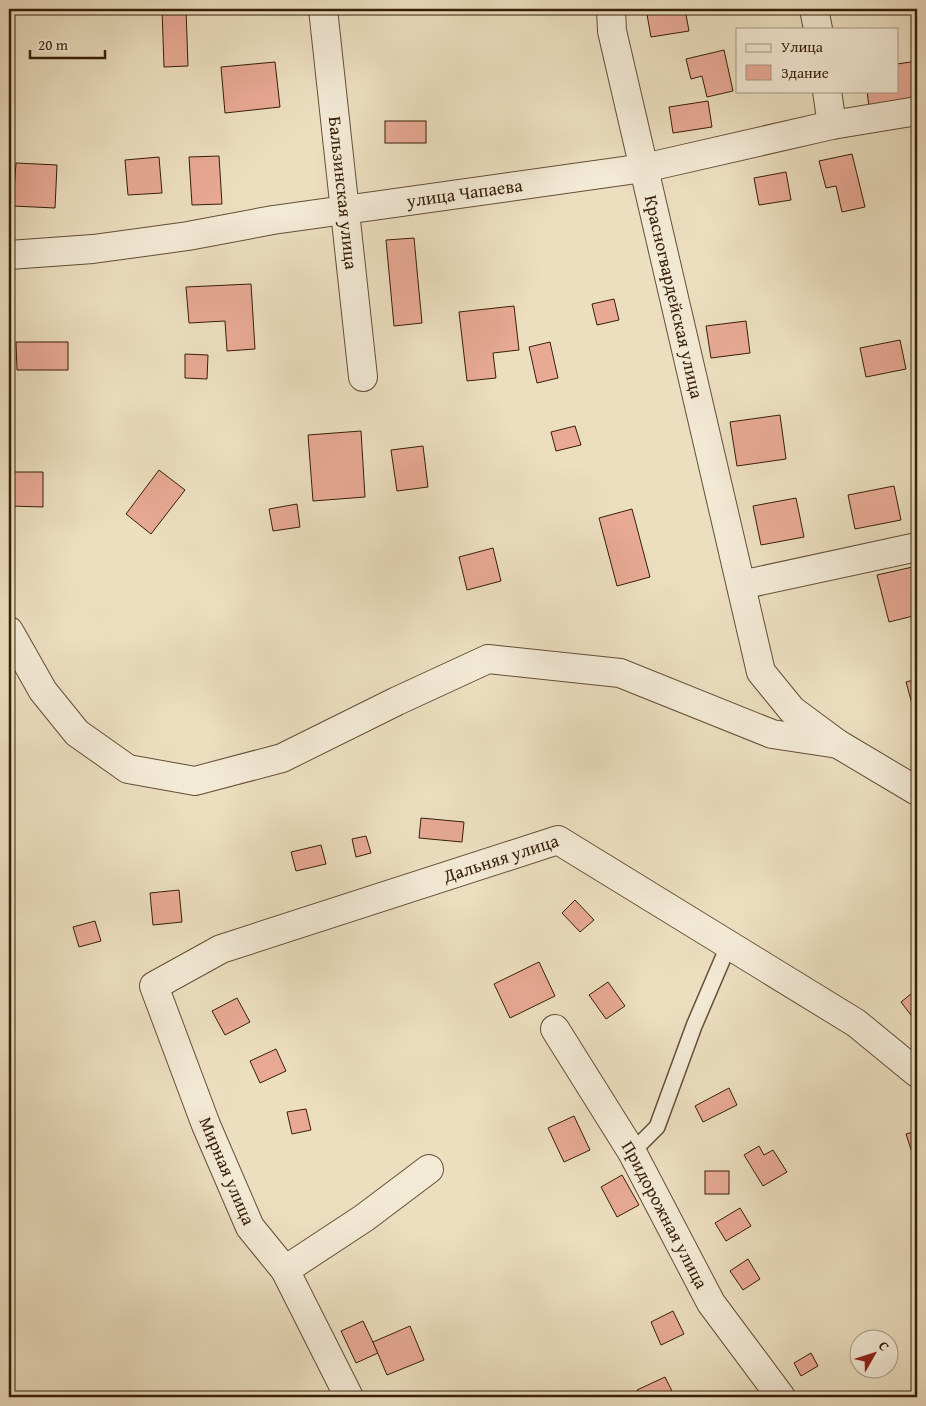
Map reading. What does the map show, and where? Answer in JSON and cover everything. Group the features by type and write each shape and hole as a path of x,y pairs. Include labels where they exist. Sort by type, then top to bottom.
{"street":[{"name":"Бальзинская улица","path":"323,9 363,377"},
{"name":"Красногвардейская улица","path":"611,9 612,31 762,672 792,710 838,744 917,791"},
{"path":"814,9 818,28"},
{"path":"827,92 832,125"},
{"name":"улица Чапаева","path":"9,255 102,248 188,236 273,220 644,168 832,125 917,111"},
{"path":"741,585 917,546"},
{"path":"9,631 43,691 77,733 128,769 195,781 282,758 397,701 488,659 620,673 772,734 838,744"},
{"name":"Дальняя улица","path":"154,986 221,949 558,840 856,1023 917,1074"},
{"name":"Мирная улица","path":"154,986 206,1125 250,1227 285,1270 349,1397"},
{"name":"Придорожная улица","path":"555,1028 632,1152 711,1303 781,1397"},
{"path":"285,1270 364,1218 429,1169"}],"lane":[{"path":"632,1152 657,1127 694,1026 729,944"}],"building":[{"path":"162,9 186,9 188,66 164,67"},
{"path":"646,9 685,9 689,31 651,37"},
{"path":"724,50 733,91 707,97 702,76 691,79 686,59"},
{"path":"917,61 917,101 869,107 867,92 898,92 898,64"},
{"path":"275,62 280,107 225,113 221,67"},
{"path":"708,101 712,127 673,133 669,107"},
{"path":"385,121 426,121 426,143 385,143"},
{"path":"852,154 865,207 842,212 836,186 826,188 819,161"},
{"path":"219,156 222,204 192,205 189,157"},
{"path":"159,157 162,193 128,195 125,160"},
{"path":"16,163 57,165 55,208 13,206"},
{"path":"786,172 791,200 759,205 754,178"},
{"path":"414,238 422,323 394,326 386,240"},
{"path":"251,284 255,349 227,351 225,321 189,323 186,287"},
{"path":"614,299 619,320 597,325 592,304"},
{"path":"514,306 519,350 493,353 496,378 467,381 459,312"},
{"path":"746,321 750,353 711,358 706,326"},
{"path":"900,340 906,369 866,377 860,348"},
{"path":"16,342 68,342 68,370 17,370"},
{"path":"550,342 558,378 537,383 529,347"},
{"path":"185,354 208,355 207,379 185,378"},
{"path":"780,415 786,459 737,466 730,422"},
{"path":"575,426 581,445 556,451 551,432"},
{"path":"361,431 365,497 313,501 308,435"},
{"path":"423,446 428,487 397,491 391,450"},
{"path":"159,470 185,490 151,534 126,514"},
{"path":"9,472 43,472 43,507 9,506"},
{"path":"894,486 901,520 855,529 848,495"},
{"path":"796,498 804,537 761,545 753,506"},
{"path":"297,504 300,527 273,531 269,509"},
{"path":"632,509 650,577 617,586 599,518"},
{"path":"493,548 501,581 467,590 459,557"},
{"path":"917,566 917,615 889,622 877,575"},
{"path":"917,679 917,722 906,682"},
{"path":"421,818 464,822 462,842 419,838"},
{"path":"366,836 371,853 356,857 352,839"},
{"path":"321,845 326,864 296,871 291,852"},
{"path":"179,890 182,922 153,925 150,893"},
{"path":"575,900 594,920 580,932 562,913"},
{"path":"95,921 101,941 79,947 73,927"},
{"path":"539,962 555,996 510,1018 494,984"},
{"path":"608,982 625,1006 606,1019 589,995"},
{"path":"917,989 917,1023 901,1002"},
{"path":"237,998 250,1022 225,1035 212,1011"},
{"path":"276,1049 286,1071 260,1083 250,1061"},
{"path":"729,1088 737,1105 703,1122 695,1106"},
{"path":"306,1109 311,1130 292,1134 287,1112"},
{"path":"574,1116 590,1150 564,1162 548,1128"},
{"path":"917,1131 917,1161 915,1162 906,1134"},
{"path":"759,1146 764,1155 773,1150 787,1172 763,1186 744,1155"},
{"path":"705,1171 729,1171 729,1194 705,1194"},
{"path":"622,1175 639,1205 617,1217 601,1187"},
{"path":"740,1208 751,1226 726,1241 715,1223"},
{"path":"748,1259 760,1279 743,1290 730,1271"},
{"path":"673,1311 684,1334 661,1345 651,1322"},
{"path":"363,1321 378,1353 356,1363 341,1331"},
{"path":"410,1326 424,1360 387,1375 373,1342"},
{"path":"811,1353 818,1366 801,1376 794,1363"},
{"path":"665,1377 675,1397 640,1397 637,1390"}]}
